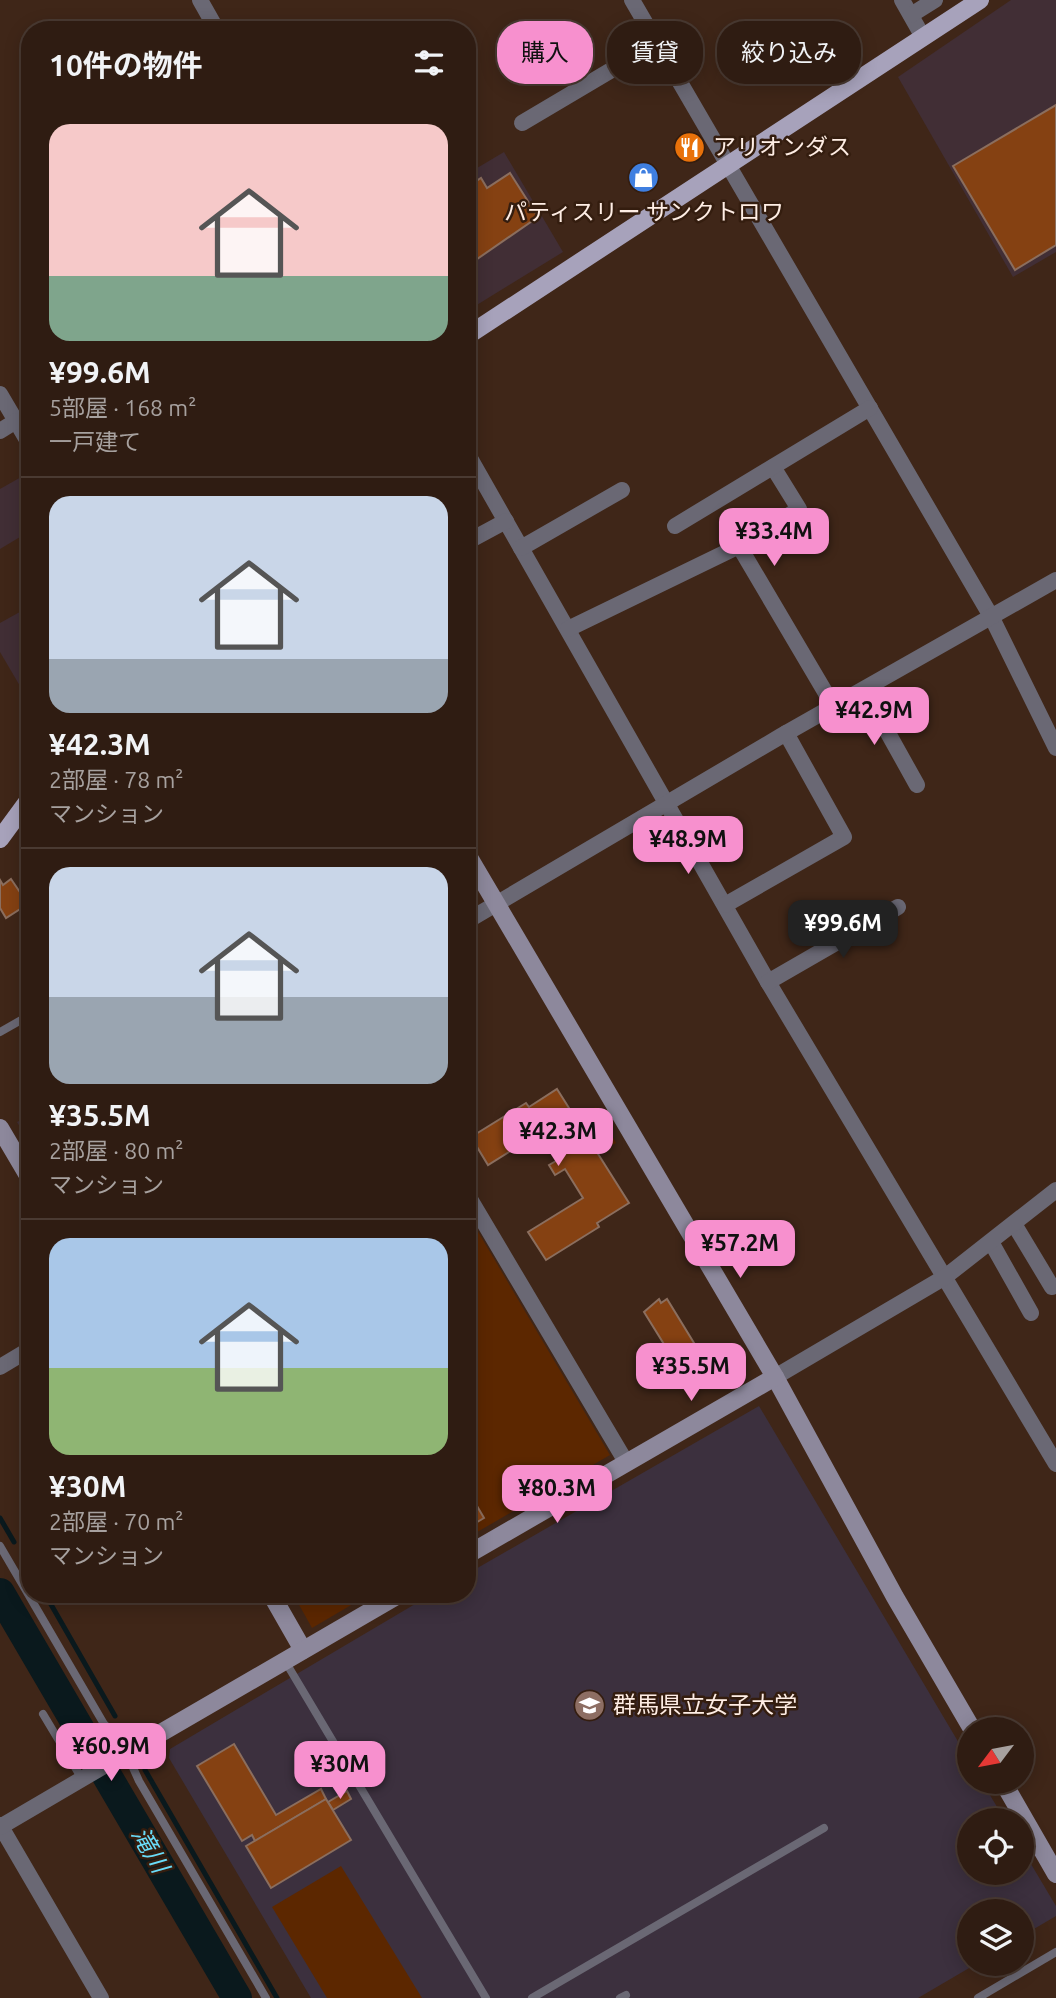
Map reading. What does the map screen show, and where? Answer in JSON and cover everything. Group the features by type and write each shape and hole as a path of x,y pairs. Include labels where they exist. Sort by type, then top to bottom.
{"main road":[{"path":"476,329 979,0"},
{"path":"0,839 21,810"}],"street":[{"path":"200,0 212,21"},
{"path":"632,0 644,21"},
{"path":"902,0 923,37"},
{"path":"911,15 935,0"},
{"path":"522,123 607,73"},
{"path":"681,84 992,618 1056,748"},
{"path":"0,394 21,429"},
{"path":"675,526 870,408"},
{"path":"0,431 16,421"},
{"path":"568,629 740,546 799,509 774,467"},
{"path":"476,468 669,803 768,982 1056,1464"},
{"path":"521,548 622,490"},
{"path":"476,537 506,520"},
{"path":"740,546 834,707"},
{"path":"476,915 786,733 1056,580"},
{"path":"864,690 917,785"},
{"path":"725,905 844,837 786,733"},
{"path":"476,869 775,1377 895,1597 965,1717"},
{"path":"768,982 898,907"},
{"path":"0,1128 21,1164"},
{"path":"476,1550 945,1277 1056,1190"},
{"path":"476,1210 626,1462"},
{"path":"1014,1224 1052,1287"},
{"path":"991,1242 1031,1313"},
{"path":"0,1367 21,1354"},
{"path":"276,1603 303,1650"},
{"path":"101,1998 0,1826 384,1603"},
{"path":"1011,1794 1050,1849 1056,1874"}],"lane":[{"path":"0,1032 21,1020"},
{"path":"0,1546 21,1582"},
{"path":"33,1603 104,1724 121,1739 123,1754 266,1998"},
{"path":"285,1661 486,1998"},
{"path":"43,1714 83,1778"},
{"path":"532,1998 824,1828"},
{"path":"978,1998 1056,1952"}],"shaded area":[{"path":"1011,0 1056,0 1056,252 1013,277 898,77"},
{"path":"504,152 563,252 476,305 476,169"},
{"path":"21,477 21,536 0,549 0,489"},
{"path":"21,611 21,688 0,652 0,623"},
{"path":"596,1107 616,1143 606,1148 586,1113"},
{"path":"476,1228 610,1455 476,1533"},
{"name":"群馬県立女子大学","path":"759,1406 957,1740 957,1794 989,1794 998,1808 957,1808 957,1885 1034,1885 1034,1869 1056,1906 1056,1916 1034,1929 1034,1899 957,1899 957,1975 918,1998 311,1998 169,1758 170,1749 417,1603 476,1603 476,1569"},
{"path":"298,1603 355,1603 312,1628"},
{"path":"341,1866 422,1998 327,1998 272,1907"}],"building":[{"path":"1056,105 1056,245 1015,270 953,166"},
{"path":"510,173 538,217 476,260 476,181 481,178 487,188"},
{"path":"11,879 21,894 21,908 6,918 0,908 0,880 3,885"},
{"path":"557,1089 629,1203 597,1223 599,1227 546,1260 528,1232 583,1198 565,1169 555,1175 549,1165 561,1158 543,1131 488,1165 476,1145 476,1134 526,1103 529,1107"},
{"path":"659,1299 661,1303 667,1299 694,1343 672,1357 644,1312"},
{"path":"476,1504 484,1518 476,1523"},
{"path":"234,1744 276,1815 321,1789 326,1799 255,1841 252,1835 242,1841 197,1766"},
{"path":"347,1791 351,1799 333,1810 328,1802"},
{"path":"326,1799 351,1840 271,1888 246,1846"}],"waterway":[{"path":"0,1518 14,1542"},
{"name":"滝川","path":"0,1593 237,1998"},
{"path":"50,1603 115,1716"},
{"path":"145,1770 277,1998"}],"place":[{"name":"アリオンダス","path":"690,147"},
{"name":"パティスリー サンクトロワ","path":"644,178"},
{"name":"群馬県立女子大学","path":"590,1705"}]}
